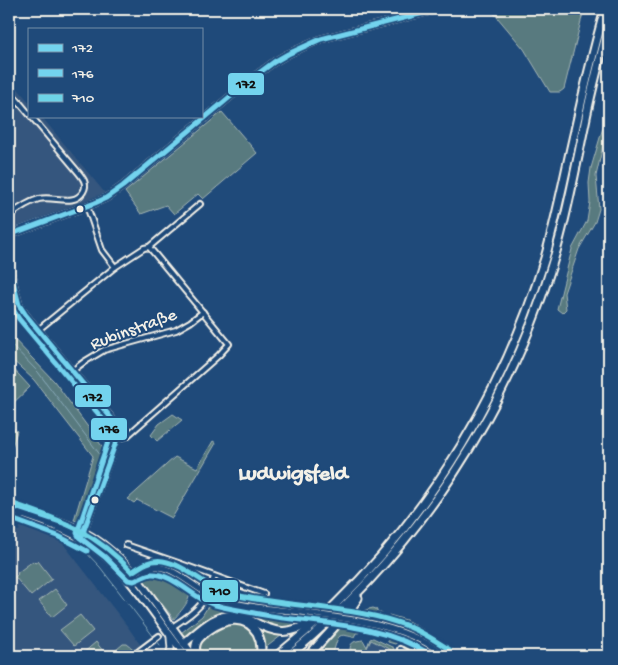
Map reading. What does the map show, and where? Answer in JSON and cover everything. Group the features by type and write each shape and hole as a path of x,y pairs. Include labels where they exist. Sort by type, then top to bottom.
{"highway":[{"path":"277,656 330,610 379,558 420,508 467,438 501,375 530,304 545,258 581,102 605,9"},
{"path":"289,656 324,627 374,576 406,539 455,472 494,407 527,335 557,248 588,106 609,24"},
{"path":"308,656 349,611 374,576"},
{"path":"182,650 207,624 227,616 239,615 269,630 284,632 301,628 330,610"},
{"path":"198,656 195,648 200,638 217,624 232,620 246,623 255,630 261,642 262,651 260,656"}],"main road":[{"path":"10,509 82,535"},
{"path":"10,509 66,524 82,535 133,578 182,650"},
{"path":"133,578 170,636 182,650 194,656"},
{"path":"169,656 171,648 170,636"},
{"path":"169,656 182,650"}],"street":[{"path":"9,236 103,199 123,186 255,76 288,54 321,39 439,9"},
{"path":"9,90 28,113"},
{"path":"9,216 19,208 41,198 74,200 82,194 86,186 78,172 33,118"},
{"path":"38,330 115,267 144,248 149,248 200,204"},
{"path":"87,206 102,250 115,267"},
{"path":"117,438 127,436 219,356 229,344 149,248"},
{"path":"9,267 19,305 116,426 118,432 82,535"},
{"name":"Rubinstraße","path":"72,371 104,350 176,330 203,312"},
{"path":"9,524 10,509"},
{"path":"9,524 19,517 25,516"},
{"path":"126,545 264,594"},
{"path":"133,578 156,567 163,568 207,594 223,600 378,624 401,631 426,643 446,656"},
{"path":"175,626 201,605 214,577"},
{"path":"139,651 159,636"},
{"path":"400,649 414,656"}],"shaded area":[{"path":"9,78 28,101 28,118 43,118 105,193 9,230"},
{"path":"21,525 55,533 128,627 148,656 9,656 9,529 19,531"},
{"path":"371,640 404,656 364,656"}],"green space":[{"path":"496,9 584,9 564,89 560,92 550,92 524,49 492,11"},
{"path":"222,112 257,153 203,199 198,194 174,214 166,205 141,214 125,192"},
{"path":"609,112 609,126 596,176 599,209 595,222 579,249 564,293 566,309 562,313 557,309 572,249 587,221 590,202 589,183 591,168"},
{"path":"9,334 54,381 107,453 83,523 74,520 93,456 34,380 9,357"},
{"path":"9,364 30,387 9,407"},
{"path":"173,414 182,420 157,441 151,435 159,424"},
{"path":"9,426 17,431 9,456"},
{"path":"213,441 216,443 172,518 137,500 134,503 128,499 175,457 197,468"},
{"path":"33,561 35,563 38,561 52,579 31,596 15,577 17,573"},
{"path":"163,574 179,581 183,586 189,587 190,591 183,609 174,619 143,580 150,576"},
{"path":"55,589 67,605 52,617 39,601"},
{"path":"212,600 230,606 306,617 289,627 281,627 251,616 227,613 210,618 186,636 181,633 202,616"},
{"path":"373,608 386,617 389,615 406,620 426,631 457,656 448,653 433,642 405,628 354,616 357,612"},
{"path":"80,615 93,631 74,646 60,630"},
{"path":"231,622 244,624 251,630 258,640 257,656 201,656 199,644 203,637 214,629"},
{"path":"342,623 364,625 385,634 386,637 361,632 356,633 354,637 342,635 337,639 331,656 312,656"},
{"path":"255,627 266,632 282,635 264,649"},
{"path":"377,627 411,638 442,656 416,656 406,651 403,645 398,642 395,644 388,642 387,634 376,629"},
{"path":"373,638 394,648 393,651 371,640 363,656 355,656 352,650 350,650 354,642 363,640 367,647 370,639"},
{"path":"96,642 103,651 96,656 84,656 82,654"},
{"path":"123,644 127,644 139,656 121,656 119,654 109,656"}],"waterway":[{"path":"9,342 38,372 101,456 78,522"},
{"path":"77,543 100,567 160,645"},
{"path":"316,656 339,630"}],"transit line":[{"name":"172","path":"9,235 106,198 255,76 288,54 321,39 439,9"},
{"name":"172","path":"9,267 19,305 25,314 112,419 118,429 116,442 81,538"},
{"name":"176","path":"9,296 12,308 19,319 106,423 110,431 110,436 77,533 79,537 105,557 128,580 134,581 151,574 158,575 172,580 199,598 216,605 276,617 361,628 398,639 416,646 433,656"},
{"name":"710","path":"11,503 45,515 91,537 119,558 132,572 151,562 163,561 172,563 211,586 227,593 248,598 375,616 410,627 450,650"},
{"name":"172","path":"9,505 84,532"},
{"name":"176","path":"9,518 58,536 87,551"}],"district":[{"name":"Ludwigsfeld","path":"293,471"}]}
